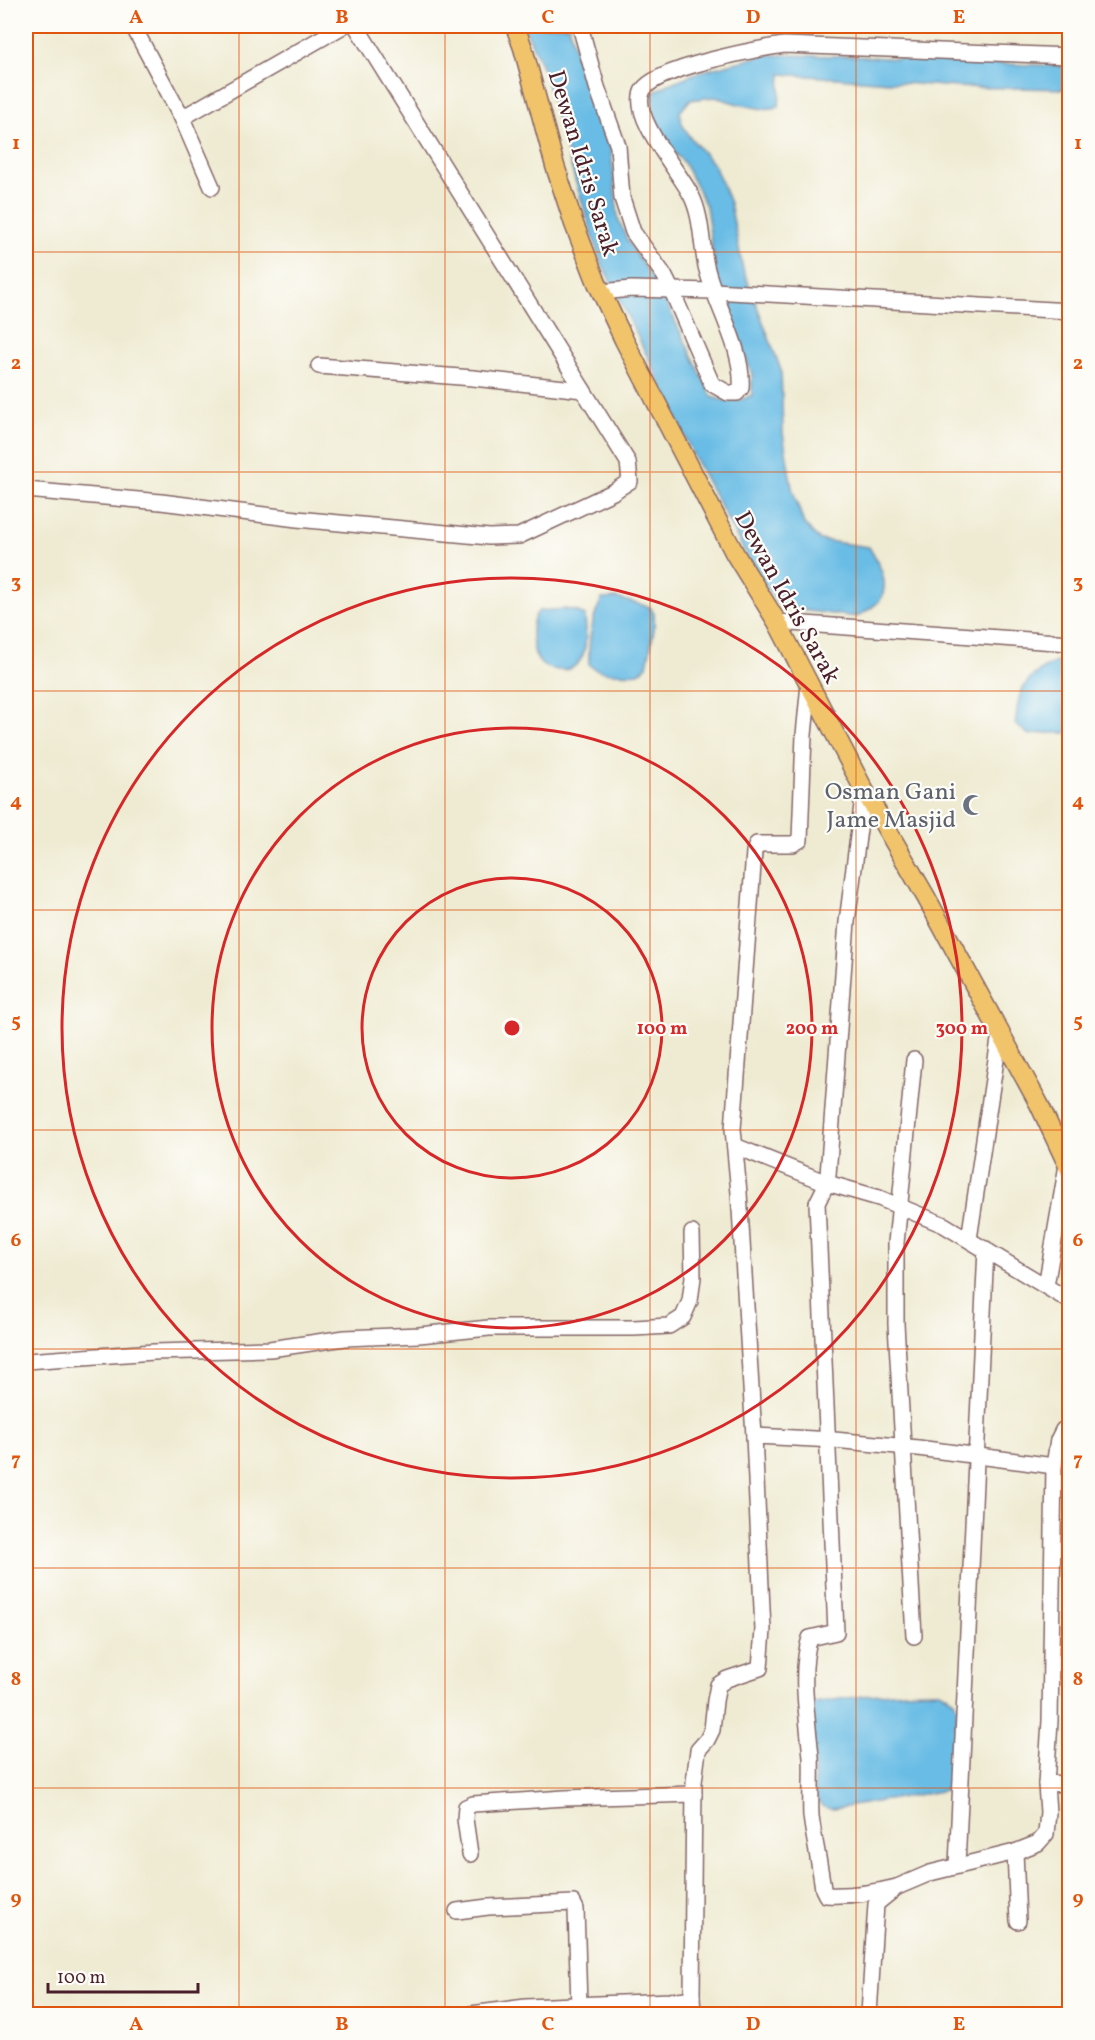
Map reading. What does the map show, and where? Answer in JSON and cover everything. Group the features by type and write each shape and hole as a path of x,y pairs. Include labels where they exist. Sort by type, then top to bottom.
{"main road":[{"name":"Dewan Idris Sarak","path":"515,26 541,107 555,166 574,224 602,292 735,554 777,622 864,790 926,897 1039,1104 1068,1167"}],"street":[{"path":"133,26 182,118 212,187"},
{"path":"182,118 343,26"},
{"path":"26,490 489,537 519,536 613,492 630,481 628,462 356,26"},
{"path":"580,26 597,87 618,146 622,198 633,232 664,275 712,384 728,393 737,393 741,388 740,361 713,291 692,196 649,129 641,111 640,98 644,89 653,80 680,69 753,50 784,45 1070,56"},
{"path":"602,292 631,289 713,291 1070,311"},
{"path":"319,366 473,378 583,390"},
{"path":"777,622 1070,643"},
{"path":"693,2014 694,1794 698,1750 712,1730 718,1685 727,1679 760,1668 763,1630 754,1436 733,1129 754,852 757,844 793,844 800,840 804,735 809,684"},
{"path":"864,790 847,922 827,1183 817,1203 836,1632 810,1638 805,1660 806,1719 811,1758 811,1815 823,1889 826,1895 873,1899 930,1873 1015,1852 1038,1843 1046,1834 1054,1466 1058,1440 1064,1430 1070,1428"},
{"path":"969,1239 1000,1033"},
{"path":"914,1060 896,1243 896,1324 909,1581 914,1636"},
{"path":"735,1146 827,1183 879,1198 944,1225 1070,1301"},
{"path":"1046,1286 1068,1167"},
{"path":"26,1361 154,1352 270,1349 345,1338 419,1335 489,1328 613,1329 669,1326 683,1317 690,1301 693,1277 692,1233"},
{"path":"957,1865 986,1249"},
{"path":"754,1436 903,1447 1054,1466"},
{"path":"1046,1784 1070,1783"},
{"path":"470,1854 465,1819 466,1808 473,1804 565,1798 694,1794"},
{"path":"1015,1852 1018,1922"},
{"path":"869,2014 873,1899"},
{"path":"457,1911 510,1905 573,1904 576,1909 579,2005"},
{"path":"471,2014 526,2007 670,2001 692,1996"}],"water":[{"path":"524,26 569,26 577,58 609,131 618,218 628,242 659,288 712,397 728,401 741,400 752,395 752,374 718,288 706,206 684,163 657,133 647,112 648,95 699,72 765,55 853,56 1069,66 1069,89 958,87 781,74 779,107 763,109 715,97 690,100 680,112 682,124 689,136 714,165 730,203 743,269 781,370 783,433 792,488 804,524 820,540 869,547 882,572 884,586 880,600 857,617 808,611 778,604 753,567 694,457 601,262 543,69"},
{"path":"616,598 650,607 654,614 654,629 647,666 639,673 606,672 589,665 591,631 598,607 602,599"},
{"path":"565,609 577,611 585,616 584,652 576,666 568,669 551,669 541,664 535,653 532,637 533,622 539,611"},
{"path":"1069,658 1069,733 1029,735 1015,724 1023,688 1040,671"},
{"path":"940,1691 954,1700 957,1707 954,1784 946,1790 834,1809 820,1804 815,1796 812,1707 814,1703 892,1693"}],"place":[{"name":"Osman Gani Jame Masjid","path":"973,805"}]}
